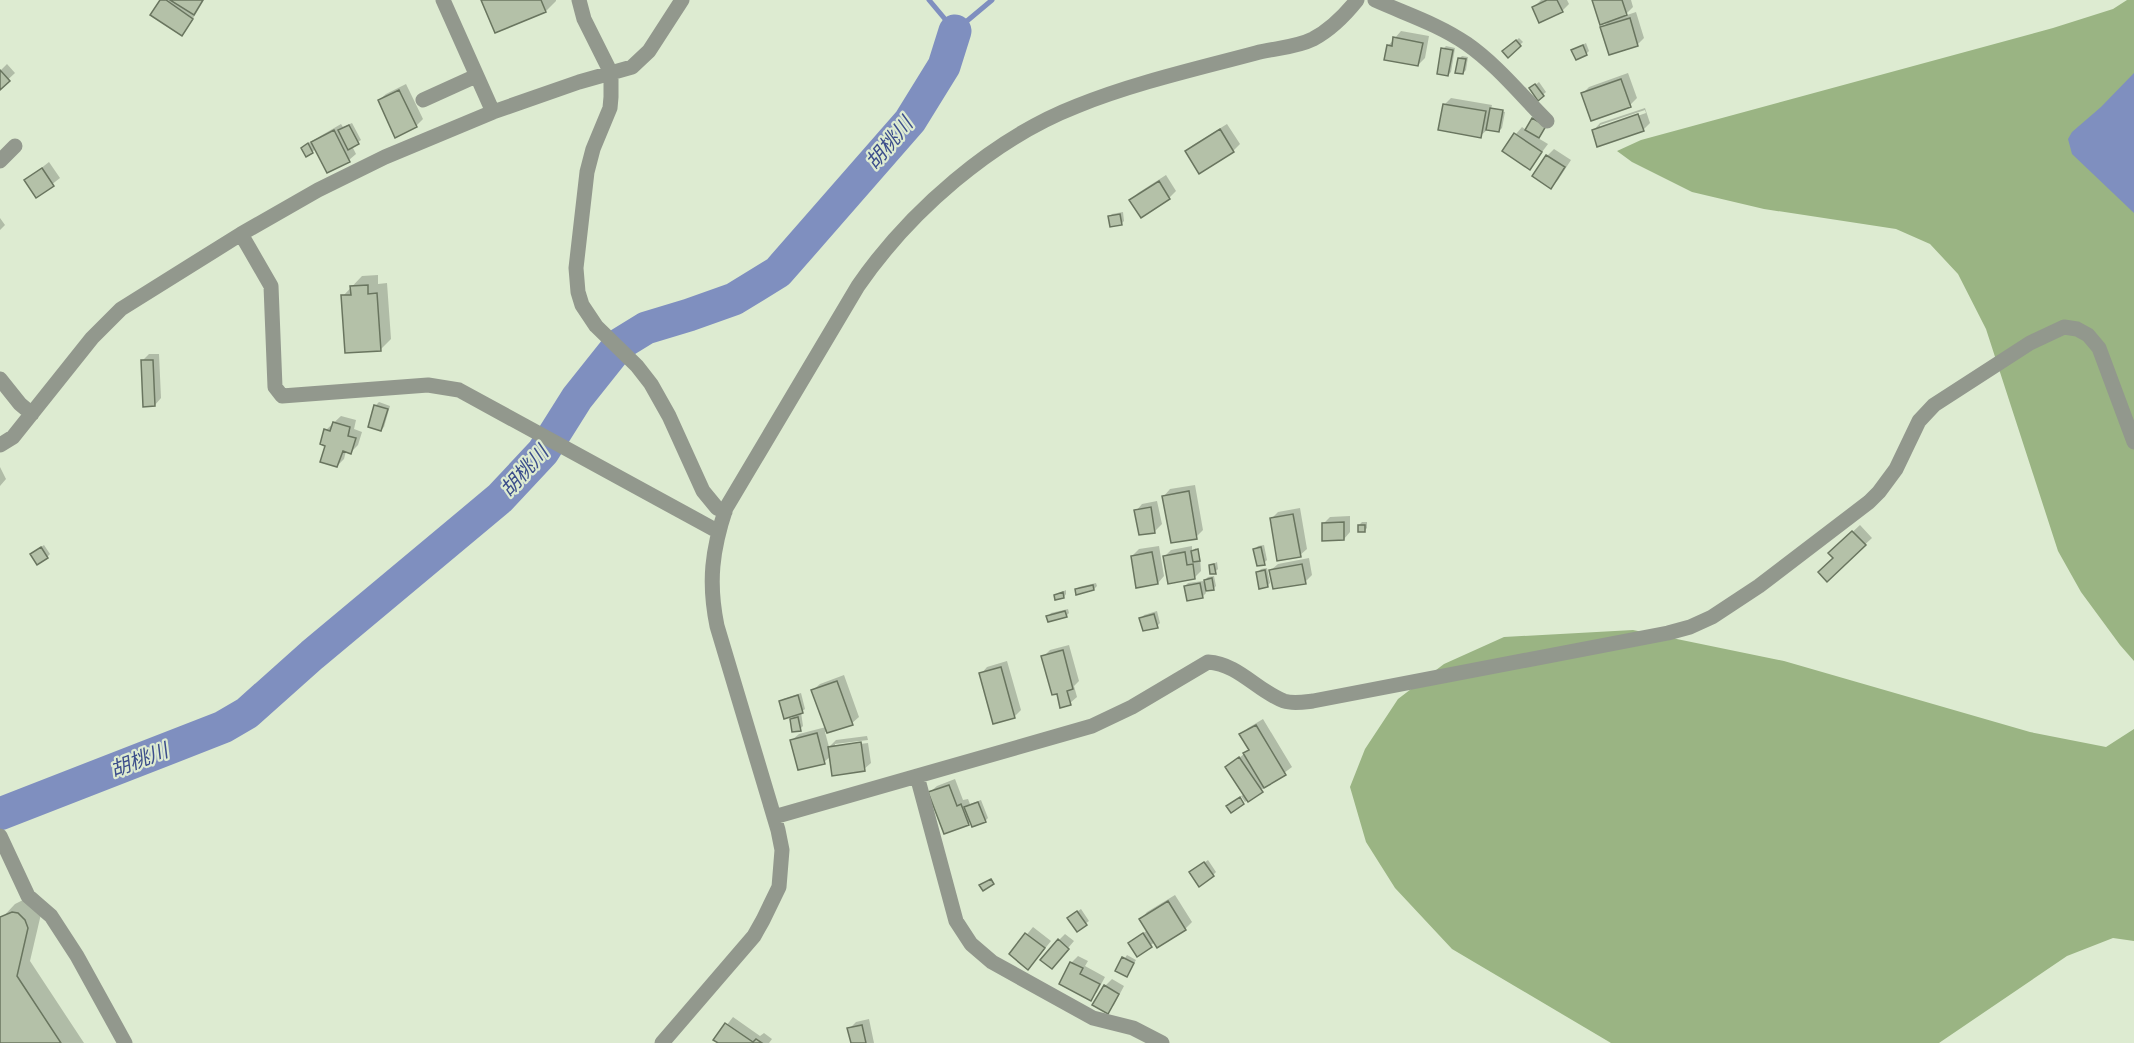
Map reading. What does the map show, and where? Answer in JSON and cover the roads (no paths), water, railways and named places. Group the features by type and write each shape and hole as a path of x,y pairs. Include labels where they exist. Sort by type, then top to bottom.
{"street":[{"path":"443,0 493,112"},
{"path":"579,0 584,19 611,73 610,108 590,158 587,172 576,268 578,292 582,305 596,326 631,360 651,384 673,424 703,491 717,508 725,512"},
{"path":"0,445 13,437 92,338 121,309 241,234 318,190 385,157 493,112 632,67 649,51 668,26 682,0"},
{"path":"662,1043 754,936 779,886 782,850 712,603 714,549 725,512 858,286 873,264 930,203 963,174 1006,143 1076,106 1151,82 1261,51 1293,46 1312,39 1341,18 1357,0"},
{"path":"1375,0 1431,23 1466,43 1484,56 1547,121"},
{"path":"423,100 476,76"},
{"path":"0,161 15,146"},
{"path":"241,234 271,286 275,387 282,396 428,385 459,390 719,532"},
{"path":"774,817 1092,726 1208,662 1233,668 1273,695 1296,703 1576,651 1690,627 1712,617 1759,586 1869,502 1896,470 1919,421 1934,405 2031,343 2064,327 2077,329 2088,335 2099,348 2134,442"},
{"path":"0,379 20,404 32,414"},
{"path":"917,776 956,921 971,944 992,962 1093,1017 1133,1028 1162,1043"},
{"path":"0,836 28,896 51,916 77,956 125,1043"}],"water":[{"path":"2134,73 2134,213 2072,154 2068,139 2072,132 2101,107"}],"waterway":[{"name":"胡桃川","path":"929,0 955,31 992,0"},
{"name":"胡桃川","path":"0,814 223,727 247,713 312,655 500,498 543,452 577,398 620,344 646,328 734,299 778,272 910,121 944,66 955,31"}]}
